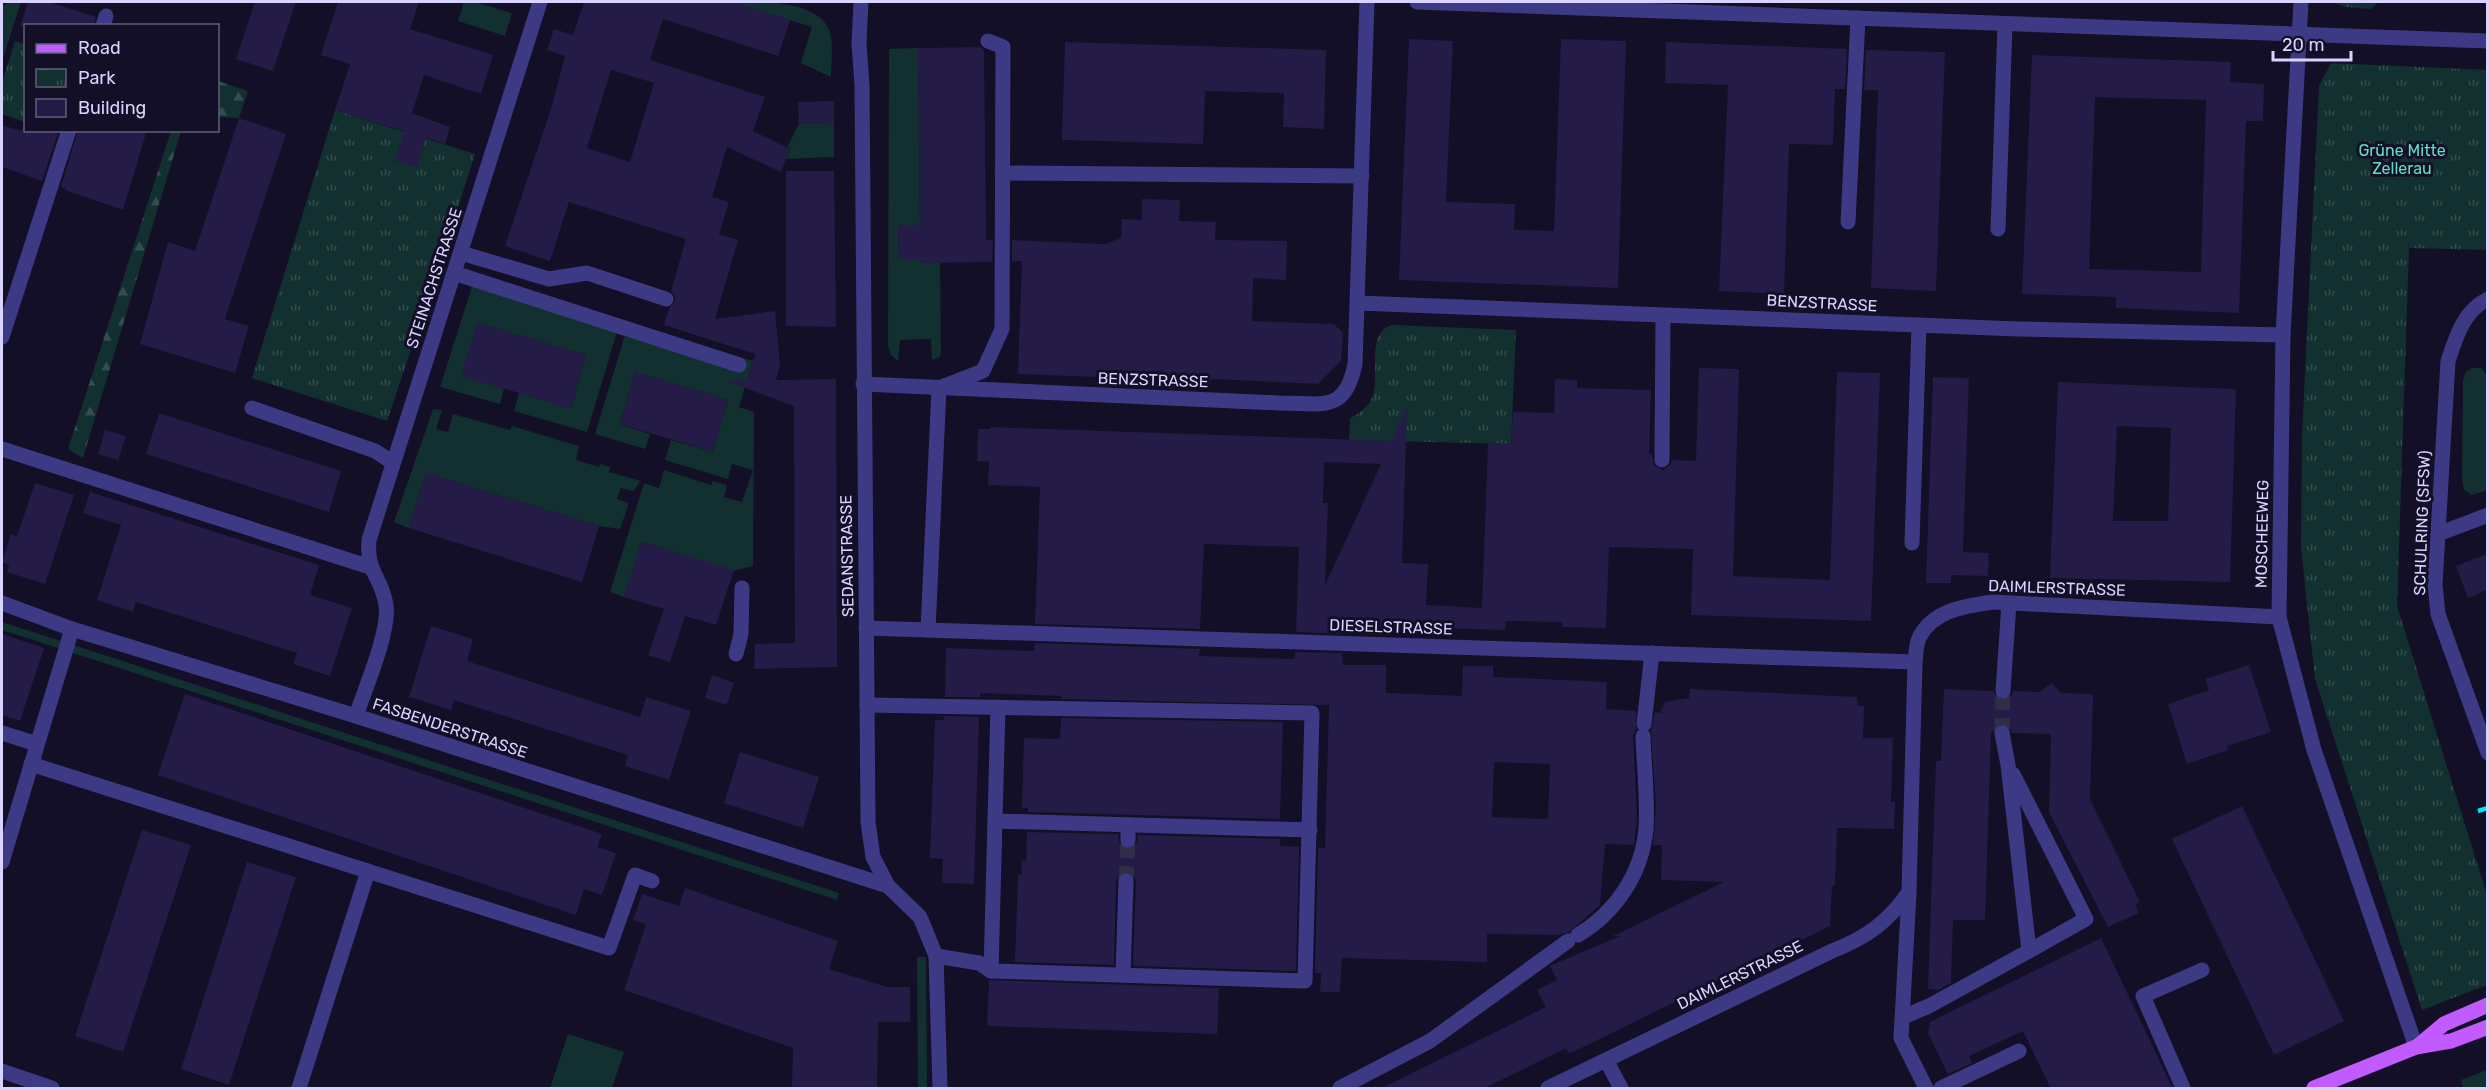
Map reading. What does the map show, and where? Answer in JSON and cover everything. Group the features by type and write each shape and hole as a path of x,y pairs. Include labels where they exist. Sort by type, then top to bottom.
{"main road":[{"path":"2416,1047 2444,1024 2487,1005"},
{"path":"2314,1089 2416,1047 2451,1041 2487,1027"}],"street":[{"name":"STEINACHSTRASSE","path":"356,716 385,627 387,607 381,586 370,567 369,540 540,2"},
{"name":"SEDANSTRASSE","path":"861,2 859,43 868,822 873,857 888,886 920,917 936,956 940,1089"},
{"name":"BENZSTRASSE","path":"863,384 1330,404 1342,397 1351,385 1355,364 1367,2"},
{"path":"1417,2 1618,5 1858,18 2487,41"},
{"name":"MOSCHEEWEG","path":"2301,2 2283,335 2279,616 2314,750 2416,1047"},
{"path":"1848,222 1858,18"},
{"path":"1998,229 2005,24"},
{"path":"928,630 939,388 983,371 1002,329 1003,47 988,41"},
{"path":"2,337 68,132"},
{"path":"1002,173 1362,176"},
{"path":"461,253 549,279 587,273 666,299"},
{"path":"454,273 739,365"},
{"name":"BENZSTRASSE","path":"1358,303 2100,332 2283,335"},
{"name":"SCHULRING (SFSW)","path":"2486,303 2470,312 2458,330 2448,361 2435,585 2438,614 2482,717 2487,753"},
{"path":"1662,460 1663,316"},
{"path":"1912,543 1919,325"},
{"path":"252,408 375,451 392,462"},
{"path":"2,449 370,567"},
{"path":"2438,534 2487,515"},
{"path":"736,654 741,634 742,588"},
{"name":"DAIMLERSTRASSE","path":"1926,1089 1902,1038 1909,892 1915,662 1918,639 1934,620 1960,606 1993,602 2279,616"},
{"name":"FASBENDERSTRASSE","path":"2,603 72,629 356,716 888,886"},
{"path":"2003,691 2009,603"},
{"name":"DIESELSTRASSE","path":"866,628 1915,662"},
{"path":"2,862 72,629"},
{"path":"1340,1089 1430,1041 1593,926 1612,909 1625,890 1641,852 1646,830 1644,730 1652,653"},
{"path":"867,705 1312,713 1305,981 991,971 979,963 936,956"},
{"path":"991,971 998,707"},
{"path":"2,733 37,744"},
{"path":"2002,733 2008,765 2029,951"},
{"path":"31,764 609,948 635,875 652,881"},
{"path":"1903,1017 1929,1006 2086,919 2008,765"},
{"path":"995,821 1128,833 1310,830"},
{"path":"299,1089 368,871"},
{"path":"1124,975 1126,881"},
{"name":"DAIMLERSTRASSE","path":"1548,1089 1855,942 1876,929 1895,912 1909,892"},
{"path":"2182,1089 2143,996 2202,970"},
{"path":"1941,1089 2019,1052"},
{"path":"1606,1060 1621,1089"},
{"path":"2,1071 52,1089"}],"green space":[{"path":"10,2 21,2 2,61 2,6"},
{"path":"464,2 475,2 512,13 505,36 458,21"},
{"path":"731,2 786,4 813,13 823,20 829,30 831,41 831,77 801,63 812,27"},
{"path":"2332,2 2379,2 2370,9 2346,7"},
{"path":"15,41 24,44 24,122 2,114 2,83"},
{"path":"918,48 920,225 898,226 899,258 921,259 920,262 940,262 941,352 940,357 932,360 931,339 900,340 898,361 891,355 888,346 889,49"},
{"name":"Grüne Mitte Zellerau","path":"2331,63 2487,70 2487,250 2409,248 2397,606 2487,895 2487,985 2422,1010 2315,679 2301,548 2302,435 2319,86"},
{"path":"219,81 248,91 239,118 219,117"},
{"path":"335,110 475,154 429,299 424,298 418,315 422,317 387,421 252,378"},
{"path":"834,123 834,157 786,159 790,148 787,147 799,124"},
{"path":"171,132 181,132 83,458 68,449"},
{"path":"476,274 753,361 739,407 754,412 753,566 733,571 642,542 624,597 610,592 644,483 659,488 664,470 711,485 713,481 727,485 724,497 742,502 753,470 732,464 728,479 665,460 671,440 713,452 728,400 635,372 620,424 650,434 645,449 595,434 625,335 617,332 587,432 514,411 519,393 571,408 586,355 477,323 462,375 504,388 500,404 440,387"},
{"path":"1392,325 1516,330 1511,444 1349,440 1350,418 1367,406 1374,391 1378,338 1383,330"},
{"path":"2472,368 2481,368 2487,375 2488,490 2472,495 2464,490 2462,478 2463,380 2466,372"},
{"path":"433,409 442,410 436,429 448,432 453,414 510,430 512,426 579,446 576,460 599,467 600,464 610,467 609,472 641,481 633,491 621,488 617,499 629,503 620,529 599,526 426,473 409,528 394,522"},
{"path":"2,622 839,893 837,900 2,630"},
{"path":"917,957 926,957 927,1088 918,1088"},
{"path":"568,1034 624,1052 612,1088 550,1088"},
{"path":"2487,1070 2487,1088 2463,1088 2461,1080"}],"building":[{"path":"28,2 49,2 96,17 94,24 24,24 20,26"},
{"path":"255,2 296,2 273,71 236,59"},
{"path":"338,2 419,2 410,29 493,55 481,94 424,75 412,113 450,127 445,144 426,138 417,167 395,161 404,131 335,110 350,64 321,55"},
{"path":"584,2 732,2 790,20 778,56 663,19 650,60 765,97 753,131 790,149 781,172 727,147 712,197 729,202 719,234 738,240 715,319 775,311 780,365 776,380 836,379 837,667 754,669 755,644 795,643 794,406 729,382 729,380 747,380 755,354 664,325 669,308 675,301 675,296 671,291 686,239 569,202 550,261 505,246 551,109 565,56 547,50 554,29 573,35","holes":["611,70 654,83 630,162 587,148"]},
{"path":"1409,39 1453,41 1446,202 1515,204 1514,230 1554,231 1561,39 1626,41 1618,288 1399,280"},
{"path":"1065,42 1326,50 1324,129 1283,127 1284,93 1205,91 1203,144 1062,140"},
{"path":"1666,42 1847,49 1845,89 1835,89 1833,145 1789,144 1784,294 1719,291 1728,85 1665,83"},
{"path":"981,47 984,50 986,240 993,240 992,262 920,263 921,259 899,259 898,225 920,225 918,48"},
{"path":"1866,50 1945,52 1936,291 1871,288 1878,90 1864,90"},
{"path":"2032,55 2231,62 2230,82 2264,84 2263,121 2246,121 2239,313 2116,308 2116,297 2022,294","holes":["2095,97 2206,100 2201,272 2089,269"]},
{"path":"834,101 834,123 799,124 798,102"},
{"path":"239,118 286,134 225,319 249,326 235,373 140,344 168,242 195,251"},
{"path":"2,125 24,130 24,132 58,132 42,181 2,167"},
{"path":"77,132 146,132 123,210 61,187"},
{"path":"786,171 834,171 836,327 786,326"},
{"path":"1142,199 1180,200 1179,221 1216,222 1215,240 1287,241 1286,280 1253,278 1252,321 1334,324 1343,333 1341,361 1318,384 1211,379 1210,388 1151,386 1151,379 1018,374 1022,261 1012,261 1012,240 1105,244 1121,238 1122,219 1142,220"},
{"path":"477,323 586,355 571,408 461,376"},
{"path":"1699,368 1739,369 1733,576 1830,580 1837,372 1880,373 1871,621 1691,615 1693,549 1609,547 1606,628 1562,627 1562,622 1506,621 1505,630 1340,625 1341,634 1296,632 1299,547 1204,544 1200,629 1035,624 1040,487 988,485 989,462 977,461 978,429 990,429 991,427 1391,441 1407,407 1402,563 1428,564 1426,605 1482,608 1488,443 1511,444 1513,412 1554,413 1555,379 1577,380 1577,388 1651,390 1649,454 1652,454 1654,465 1663,470 1670,465 1672,460 1696,461","holes":["1324,462 1381,464 1325,585 1328,503 1323,503"]},
{"path":"635,372 728,400 713,452 620,424"},
{"path":"1933,377 1969,378 1963,552 1989,553 1988,576 1951,575 1951,583 1926,583"},
{"path":"2058,382 2236,389 2230,582 2050,578","holes":["2117,426 2171,428 2168,521 2113,521"]},
{"path":"159,413 341,471 329,512 146,454"},
{"path":"105,430 126,436 118,460 98,454"},
{"path":"426,473 599,526 582,582 409,528"},
{"path":"35,483 74,495 45,584 7,572 9,565 2,562 11,534 17,536"},
{"path":"90,492 319,565 310,595 352,608 330,676 293,664 297,653 136,602 133,612 97,600 121,525 83,513"},
{"path":"641,542 734,570 716,625 685,616 670,662 648,655 664,609 624,597"},
{"path":"2487,554 2487,590 2468,598 2456,566"},
{"path":"431,626 473,639 467,661 640,717 646,697 691,711 669,780 625,766 628,755 454,700 451,710 409,697"},
{"path":"2,634 44,648 20,721 2,715"},
{"path":"1035,643 1200,649 1199,656 1295,659 1295,652 1342,653 1343,665 1386,665 1386,693 1462,696 1463,666 1493,666 1493,677 1607,682 1606,709 1636,711 1636,729 1633,736 1637,817 1634,845 1605,844 1600,905 1569,932 1559,935 1487,934 1487,962 1342,958 1340,992 1320,992 1321,973 1315,973 1318,848 1325,848 1329,705 1061,699 1061,696 980,693 980,697 945,697 946,648 1034,651","holes":["1494,762 1550,764 1548,819 1492,817"]},
{"path":"2249,665 2271,732 2227,746 2228,750 2187,764 2168,704 2209,690 2205,679"},
{"path":"712,675 734,683 727,705 705,698"},
{"path":"2052,683 2061,693 2093,694 2090,799 2140,902 2135,905 2139,913 2108,927 2049,812 2051,734 2012,733 2009,726 2000,724 1991,733 1985,920 1953,920 1951,983 1938,990 1928,989 1936,761 1941,761 1944,689 1993,691 1997,699 2003,701 2011,697 2013,691 2039,692"},
{"path":"1690,689 1857,697 1858,706 1864,706 1863,738 1893,738 1891,802 1895,802 1894,829 1837,828 1835,885 1832,886 1830,926 1569,1054 1566,1048 1483,1089 1380,1089 1546,1007 1537,990 1557,980 1550,966 1620,936 1613,936 1724,882 1661,880 1662,845 1653,845 1656,806 1651,731 1655,712 1660,713 1665,702 1689,698"},
{"path":"185,694 602,834 597,847 616,853 602,895 584,889 576,915 158,775"},
{"path":"944,716 979,717 974,884 942,883 943,859 930,858 935,720 944,720"},
{"path":"1061,718 1283,722 1280,819 1028,812 1028,808 1022,808 1024,738 1060,739"},
{"path":"740,752 819,777 803,828 724,803"},
{"path":"2242,806 2344,1021 2274,1055 2172,839"},
{"path":"142,830 191,845 123,1052 75,1036"},
{"path":"1027,832 1118,834 1120,845 1127,850 1136,845 1138,835 1280,839 1280,846 1299,847 1296,971 1133,966 1136,881 1134,876 1127,871 1121,873 1116,881 1114,965 1015,962 1018,875 1021,875 1022,860 1026,861"},
{"path":"247,862 296,877 229,1085 181,1069"},
{"path":"685,888 838,941 829,969 887,987 910,987 910,1022 878,1022 877,1089 792,1089 793,1048 624,990 646,924 633,920 642,894 679,906"},
{"path":"2101,938 2173,1089 2051,1089 2023,1031 1969,1056 1972,1063 1948,1074 1928,1033 1930,1022"},
{"path":"989,980 1219,988 1217,1034 987,1026"}],"tunnel":[{"path":"2002,733 2003,691"},
{"path":"1126,881 1128,840"}],"railway":[{"path":"2478,811 2488,808"}]}
